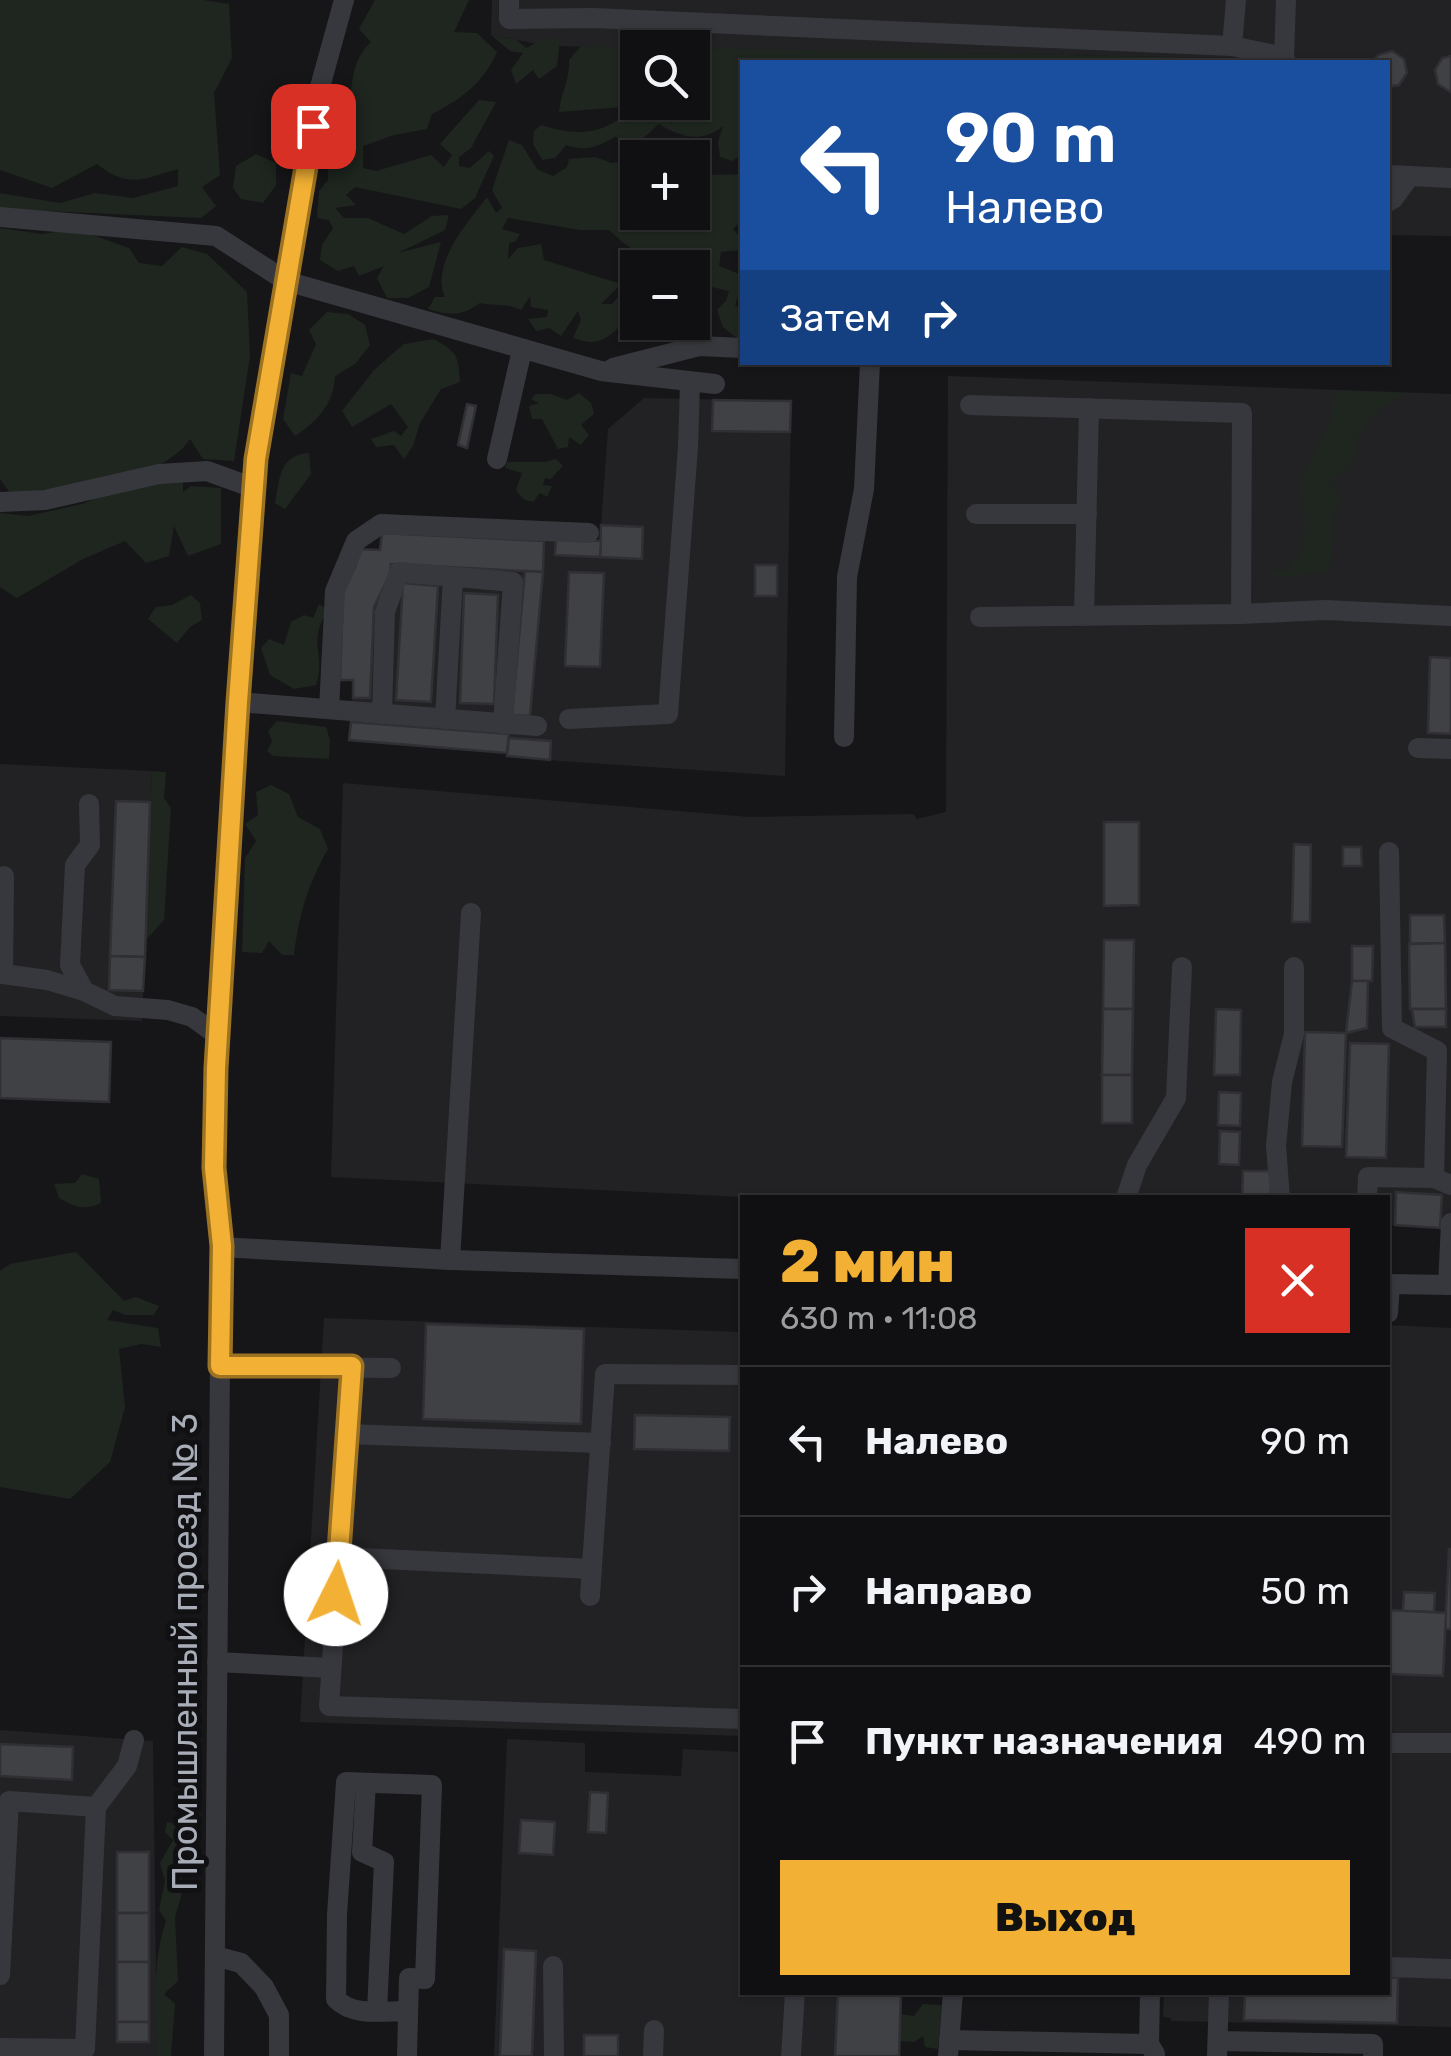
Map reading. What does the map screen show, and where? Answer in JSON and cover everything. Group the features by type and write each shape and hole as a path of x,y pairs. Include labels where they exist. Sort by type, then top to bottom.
{"street":[{"name":"Промышленный проезд № 3","path":"214,2056 222,1246 214,1168 217,1034 254,488 320,87 344,0"},
{"path":"509,0 509,19 593,18 1232,46 1285,60 1286,0"},
{"path":"1232,46 1236,0"},
{"path":"1390,175 1451,178"},
{"path":"1390,201 1410,176"},
{"path":"0,218 216,236 286,281 601,371 715,384"},
{"path":"601,371 699,346 740,348"},
{"path":"497,459 522,350"},
{"path":"844,736 847,577 864,490 870,365"},
{"path":"569,719 668,714 690,382"},
{"path":"970,405 1242,413 1241,614"},
{"path":"1084,616 1090,408"},
{"path":"0,502 44,500 159,474 206,471 254,488"},
{"path":"976,514 1087,514"},
{"path":"329,710 335,590 356,542 381,524 590,533"},
{"path":"382,714 385,612 399,572 513,582 503,724"},
{"path":"445,719 453,577"},
{"path":"980,617 1325,610 1451,616"},
{"path":"238,702 538,726"},
{"path":"1418,748 1451,749"},
{"path":"84,991 70,965 75,866 90,846 89,804"},
{"path":"1367,1195 1368,1176 1443,1182 1437,1050 1392,1028 1389,852"},
{"path":"4,876 4,974 47,980 84,991 114,1006 168,1010 192,1017 217,1034"},
{"path":"450,1260 471,913"},
{"path":"1127,1195 1137,1165 1176,1098 1182,966"},
{"path":"1280,1195 1276,1146 1282,1082 1294,1034 1294,968"},
{"path":"1390,1284 1450,1285 1451,1222"},
{"path":"222,1246 450,1260 740,1269"},
{"path":"220,1366 392,1368"},
{"path":"352,1366 329,1706 740,1719"},
{"path":"590,1596 606,1374 740,1375"},
{"path":"347,1434 601,1444"},
{"path":"339,1557 592,1570"},
{"path":"217,1662 332,1668"},
{"path":"0,2048 85,2049 96,1806 127,1766 134,1740"},
{"path":"1390,1743 1451,1743"},
{"path":"407,2056 409,1978 426,1978 432,1785 346,1782 336,1998 344,2007 408,2011"},
{"path":"366,1782 362,1852 384,1862 377,2011"},
{"path":"0,1975 10,1801 96,1806"},
{"path":"215,1956 242,1963 264,1987 279,2016 279,2056"},
{"path":"553,1966 554,2056"},
{"path":"1390,1967 1451,1969"},
{"path":"791,2056 794,1995"},
{"path":"953,1995 948,2048 1153,2050 1150,1995"},
{"path":"1219,1995 1218,2048 1373,2044 1372,2056"},
{"path":"654,2030 654,2056"}],"shaded area":[{"path":"0,0 203,0 229,4 232,58 214,93 220,175 202,187 216,206 201,218 0,209 0,193 60,203 95,193 133,198 178,186 178,169 137,180 119,177 97,164 52,188 0,170"},
{"path":"375,0 469,0 454,32 477,33 497,52 470,89 432,114 427,129 363,146 363,168 376,171 431,155 444,167 452,155 440,144 479,100 496,102 471,148 459,157 459,166 470,168 489,151 494,156 475,198 461,209 355,187 346,195 356,205 335,208 344,218 368,218 404,234 432,216 449,215 445,230 398,253 441,242 429,287 408,298 387,298 377,278 384,266 359,276 354,266 338,271 320,260 322,245 333,228 329,220 317,218 319,191 328,180 328,154 336,141 335,129 347,109 356,64 371,42 359,29"},
{"path":"492,0 1451,0 1451,236 1390,235 1390,60 1172,60 710,49 710,30 620,30 620,47 549,46 491,35"},
{"path":"491,35 517,40 526,48 543,39 560,39 557,66 539,79 533,70 516,84 511,70 523,53 510,51"},
{"path":"581,46 620,47 620,107 559,112 569,60"},
{"path":"710,48 1173,57 740,60 740,156 732,161 720,157 718,142 723,126 707,135 691,137 659,124 641,140 615,137 591,147 566,145 555,158 542,160 533,144 534,131 541,125 581,132 616,121 710,120"},
{"path":"509,140 522,145 537,169 553,176 567,167 569,159 595,157 620,162 620,230 710,230 710,173 740,174 740,222 733,229 740,237 740,250 721,252 719,266 740,274 735,305 740,309 740,338 723,327 717,310 729,291 710,285 710,250 635,250 609,230 580,230 508,218 502,229 520,234 509,243 508,259 518,248 541,244 544,260 620,284 601,304 612,304 620,295 620,325 615,331 599,341 573,338 581,320 578,311 561,336 549,328 536,331 528,319 547,317 548,310 531,307 530,296 521,310 480,303 456,314 428,309 435,297 445,297 442,284 447,257 470,219 487,197 496,213 502,208 492,190"},
{"path":"256,154 276,163 276,185 263,203 241,199 233,188 236,166"},
{"path":"0,228 42,234 76,229 129,248 139,263 162,266 182,247 207,254 247,292 250,356 234,461 203,459 190,439 176,454 133,475 81,486 10,493 0,479"},
{"path":"327,312 348,314 365,325 370,345 355,364 335,376 332,395 323,411 295,436 283,419 291,373 302,376 316,344 309,330"},
{"path":"434,339 455,356 460,382 441,389 404,459 394,445 376,447 371,439 394,431 401,436 408,427 391,404 352,427 342,411 374,370 404,344"},
{"path":"948,376 1451,394 1451,1228 1390,1225 1390,1195 740,1197 331,1177 343,783 749,817 913,814 917,819 946,812"},
{"path":"1335,390 1409,393 1368,421 1360,435 1355,459 1333,479 1341,503 1334,516 1330,572 1274,578 1273,571 1288,570 1303,549 1305,524 1300,482 1331,418"},
{"path":"579,393 591,403 594,414 581,425 589,435 581,445 569,437 568,447 558,449 542,419 532,419 529,406 539,403 531,399 536,394 551,394 567,400"},
{"path":"644,398 791,401 785,776 560,761 349,740 353,681 340,680 357,549 380,550 382,533 600,540 608,429"},
{"path":"309,453 311,474 285,509 275,503 283,469 292,458"},
{"path":"556,459 563,466 551,479 545,478 543,485 552,486 547,497 540,493 533,502 523,499 516,490 522,473 505,468 507,462"},
{"path":"183,480 183,492 191,486 221,488 221,544 188,556 174,526 169,556 146,563 125,541 83,559 17,598 0,587 0,513 28,516 82,504 125,486"},
{"path":"191,595 200,603 202,620 177,643 148,619 156,607 172,605"},
{"path":"319,604 328,610 318,631 316,685 294,689 270,675 261,648 269,639 284,645 291,622 304,615 313,618"},
{"path":"277,721 326,727 329,759 273,756 267,751 272,741 268,731"},
{"path":"0,764 152,771 142,1021 0,1016"},
{"path":"152,771 166,772 164,798 171,808 164,920 145,941"},
{"path":"271,785 289,794 298,817 320,829 328,849 305,900 294,955 282,955 269,941 262,953 242,952 245,858 256,841 245,824 258,815 256,792"},
{"path":"82,1174 99,1179 101,1203 80,1207 59,1198 54,1184 75,1183"},
{"path":"76,1252 124,1301 136,1297 159,1306 154,1315 125,1315 113,1310 107,1320 158,1328 161,1347 141,1344 119,1349 125,1407 110,1462 70,1499 0,1487 0,1271 10,1264"},
{"path":"324,1318 740,1332 740,1736 300,1722"},
{"path":"1390,1325 1451,1328 1451,2027 1171,2021 1163,2017 1164,1995 1390,1995"},
{"path":"0,1730 153,1741 157,2056 0,2056"},
{"path":"507,1739 585,1743 585,1772 681,1776 683,1749 740,1752 740,1995 838,1995 835,2056 494,2056"},
{"path":"167,1822 178,1824 183,1844 181,1897 175,1917 178,1981 164,1994 175,2004 171,2056 157,2056 157,1971 166,1921 159,1910 165,1881 160,1863 173,1840 165,1832"},
{"path":"923,2004 942,2005 938,2049 925,2047 923,2036 914,2042 899,2041 900,2014 914,2016"}],"building":[{"path":"1392,51 1404,59 1407,73 1399,85 1390,87 1390,60 1374,60"},
{"path":"1451,56 1450,92 1438,84 1435,70 1442,58"},
{"path":"713,400 791,401 790,432 712,431"},
{"path":"467,404 476,406 467,448 458,445"},
{"path":"601,525 643,527 642,559 600,557"},
{"path":"382,533 544,541 543,572 391,564 374,607 370,698 353,698 353,680 340,680 343,592 356,565 357,549 380,550"},
{"path":"556,538 601,541 600,557 555,555"},
{"path":"755,565 777,565 777,596 755,596"},
{"path":"525,571 543,572 530,716 512,715"},
{"path":"569,572 604,573 600,667 565,666"},
{"path":"403,583 438,586 431,702 396,700"},
{"path":"464,593 498,595 494,704 460,703"},
{"path":"1430,657 1451,658 1451,734 1428,733"},
{"path":"351,722 509,734 507,753 349,740"},
{"path":"509,738 551,741 550,760 507,756"},
{"path":"116,801 150,802 145,957 110,956"},
{"path":"1104,822 1139,822 1139,905 1104,906"},
{"path":"1294,844 1311,845 1310,922 1292,922"},
{"path":"1343,847 1361,847 1362,866 1343,866"},
{"path":"1410,915 1444,915 1445,943 1410,944"},
{"path":"1104,940 1134,940 1133,1009 1103,1009"},
{"path":"1445,943 1446,1009 1410,1009 1409,944"},
{"path":"1352,946 1373,946 1372,981 1352,981"},
{"path":"110,956 145,957 143,991 109,990"},
{"path":"1352,981 1368,981 1367,1028 1346,1033"},
{"path":"1103,1009 1133,1009 1132,1075 1102,1075"},
{"path":"1216,1009 1241,1010 1240,1075 1214,1075"},
{"path":"1412,1009 1446,1009 1446,1027 1415,1027"},
{"path":"1305,1032 1346,1033 1342,1147 1302,1146"},
{"path":"0,1038 111,1042 109,1102 0,1098"},
{"path":"1350,1043 1389,1044 1386,1158 1346,1157"},
{"path":"1102,1075 1132,1075 1132,1123 1102,1123"},
{"path":"1219,1092 1241,1093 1240,1126 1218,1125"},
{"path":"1220,1131 1240,1132 1239,1165 1219,1164"},
{"path":"1243,1171 1272,1171 1271,1195 1242,1195"},
{"path":"1396,1192 1442,1195 1440,1228 1395,1225"},
{"path":"426,1324 584,1329 581,1424 423,1419"},
{"path":"635,1415 730,1417 729,1451 634,1449"},
{"path":"1449,1549 1451,1629 1445,1629"},
{"path":"1404,1592 1435,1593 1434,1612 1403,1611"},
{"path":"1390,1610 1446,1613 1443,1676 1390,1674"},
{"path":"0,1744 73,1747 72,1780 0,1776"},
{"path":"590,1792 608,1793 606,1833 588,1832"},
{"path":"521,1820 555,1822 553,1855 519,1853"},
{"path":"117,1852 149,1852 149,1913 117,1913"},
{"path":"117,1913 149,1913 149,1962 117,1962"},
{"path":"504,1949 536,1951 532,2056 500,2056"},
{"path":"117,1962 149,1962 149,2022 117,2022"},
{"path":"1390,1977 1398,1978 1397,2023 1244,2020 1245,1995 1390,1995"},
{"path":"838,1995 901,1995 899,2056 835,2056"},
{"path":"117,2022 149,2022 149,2042 117,2042"},
{"path":"584,2035 618,2035 618,2056 584,2056"}],"route":[{"path":"313,126 256,459 217,1034 214,1168 222,1246 220,1366 352,1366 336,1594"}]}
